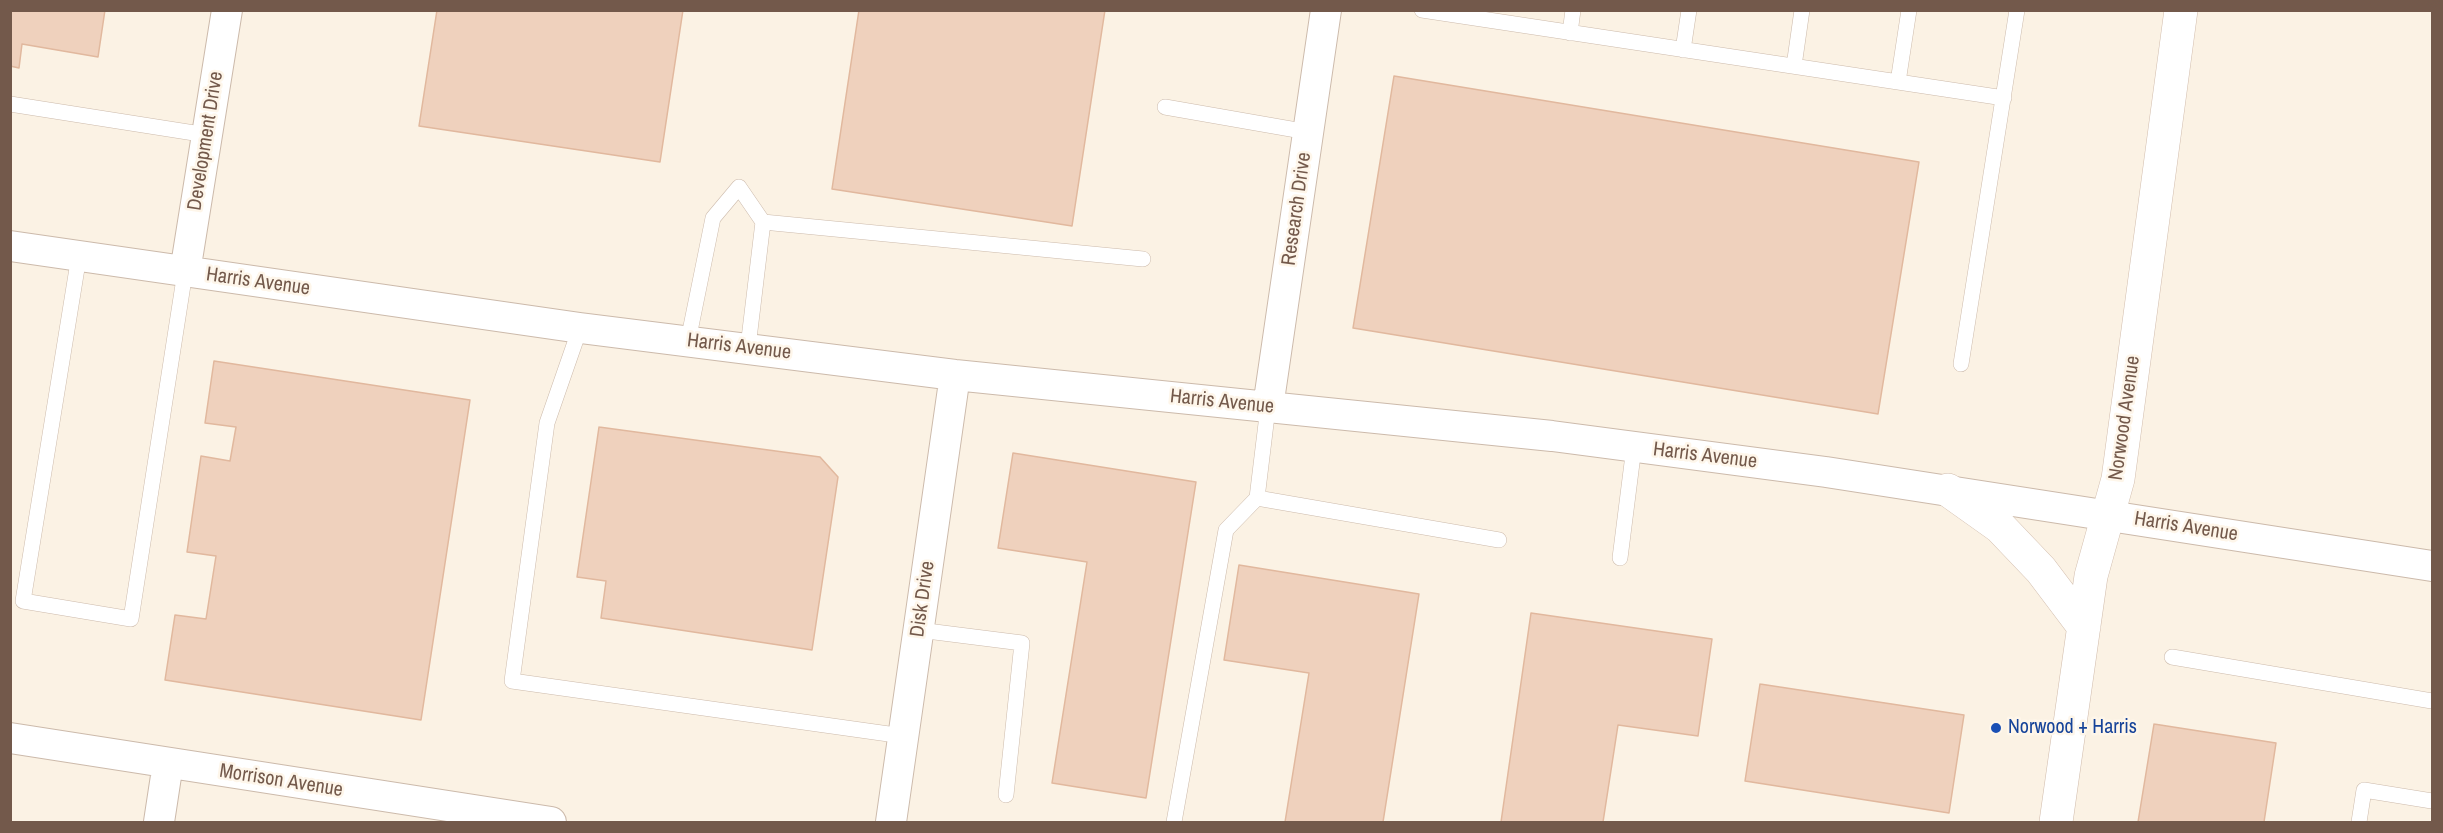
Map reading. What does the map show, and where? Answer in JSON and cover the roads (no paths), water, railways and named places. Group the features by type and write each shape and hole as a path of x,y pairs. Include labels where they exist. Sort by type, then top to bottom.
{"main road":[{"name":"Norwood Avenue","path":"2056,822 2091,576 2106,514 2118,479 2181,10"},
{"path":"1948,490 2000,527 2041,570 2084,627"}],"street":[{"name":"Development Drive","path":"185,272 226,10"},
{"name":"Research Drive","path":"1268,407 1326,10"},
{"name":"Harris Avenue","path":"10,246 580,328 748,347 955,375 1634,447 1948,490 2433,566"},
{"name":"Disk Drive","path":"891,822 955,375"},
{"name":"Morrison Avenue","path":"10,738 551,822"},
{"path":"159,822 168,763"}],"lane":[{"path":"1422,10 1470,14 1570,33 2004,98"},
{"path":"1570,33 1574,10"},
{"path":"1683,50 1689,10"},
{"path":"1794,66 1802,10"},
{"path":"1898,82 1909,10"},
{"path":"1960,364 2017,10"},
{"path":"10,104 207,135"},
{"path":"1165,106 1308,132"},
{"path":"688,341 712,218 739,187 763,222 748,347"},
{"path":"763,222 1143,259"},
{"path":"79,256 23,602 131,619 185,272"},
{"path":"580,328 547,423 512,681 903,736"},
{"path":"1174,822 1226,530 1257,498 1268,407"},
{"path":"1620,558 1634,447"},
{"path":"1257,498 1499,540"},
{"path":"919,630 1022,643 1006,795"},
{"path":"2172,657 2433,701"},
{"path":"2359,822 2364,790 2433,801"}],"place":[{"name":"Norwood + Harris","path":"1996,728"}]}
